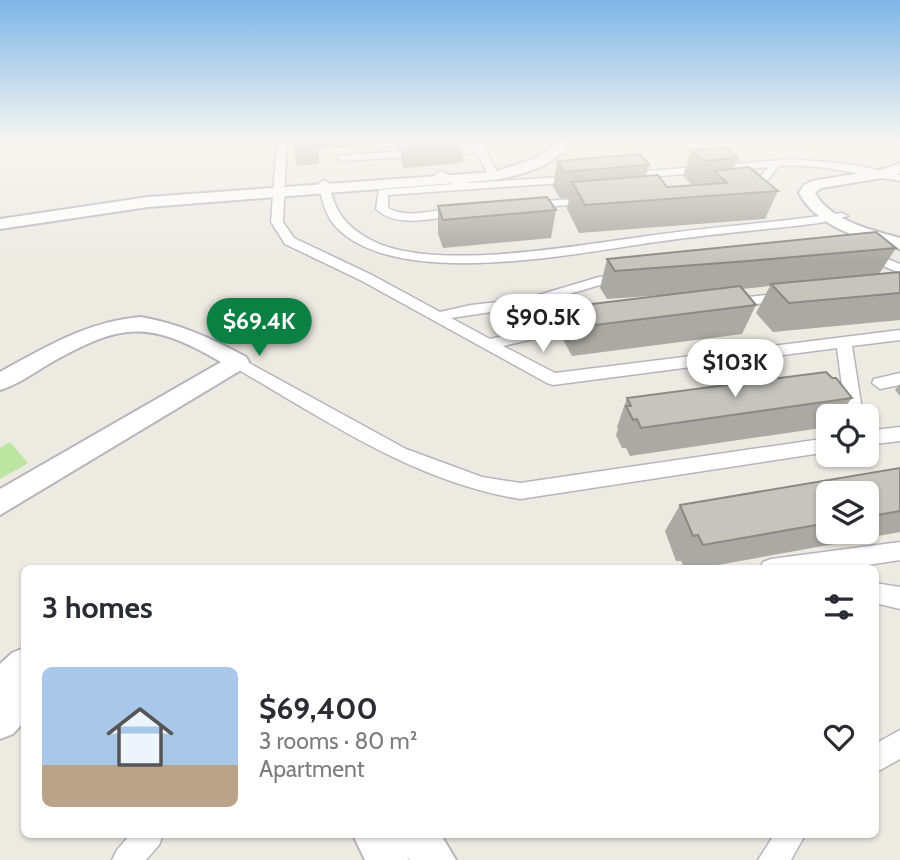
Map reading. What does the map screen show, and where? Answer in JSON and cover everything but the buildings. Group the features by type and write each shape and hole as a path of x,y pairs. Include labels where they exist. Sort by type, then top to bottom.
{"street":[{"path":"278,180 277,222 289,241 367,278 553,379 900,335"},
{"path":"0,218 160,195 394,180"},
{"path":"324,186 365,186 411,180"},
{"path":"453,180 467,186"},
{"path":"365,186 366,191 383,192 559,180"},
{"path":"727,190 759,184 764,180"},
{"path":"836,180 809,188 809,199 837,217 900,244"},
{"path":"837,217 824,204 822,193 833,188 874,180"},
{"path":"324,186 337,219 343,228 357,237 372,246 446,261 528,255 837,217 900,238"},
{"path":"0,224 148,202 277,189"},
{"path":"383,192 382,209 389,214 409,217 478,210"},
{"path":"515,206 599,200"},
{"path":"851,251 900,269"},
{"path":"439,317 470,308 522,303 598,281 635,276"},
{"path":"721,304 797,295"},
{"path":"488,344 594,321"},
{"path":"0,382 95,331 139,322 172,327 191,334 400,454 481,485 520,491 816,447"},
{"path":"843,343 849,368 852,404"},
{"path":"0,503 238,362"},
{"path":"880,383 900,379"},
{"path":"879,436 900,433"},
{"path":"823,565 900,551"},
{"path":"879,594 900,598"},
{"path":"0,687 21,669"},
{"path":"0,721 21,702"},
{"path":"879,757 900,743"},
{"path":"127,860 146,838"},
{"path":"375,838 388,860"},
{"path":"418,838 435,860"},
{"path":"773,860 789,838"}],"green space":[{"path":"10,442 28,463 0,479 0,448"}]}
